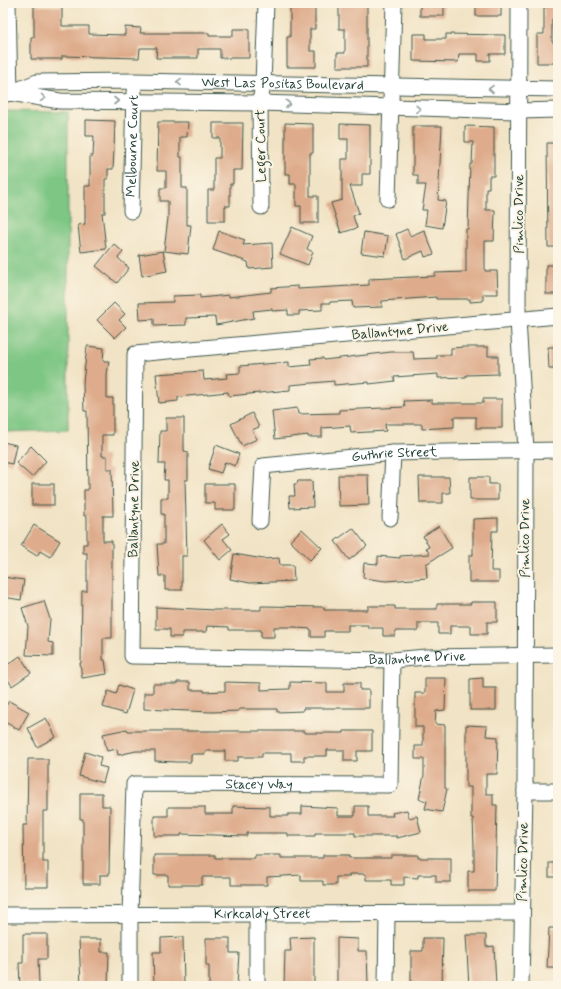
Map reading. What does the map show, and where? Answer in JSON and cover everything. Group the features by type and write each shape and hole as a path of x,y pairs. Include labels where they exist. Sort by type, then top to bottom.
{"street":[{"path":"6,94 8,3"},
{"name":"Leger Court","path":"261,207 260,103 263,84 266,3"},
{"path":"388,199 394,3"},
{"name":"Pimlico Drive","path":"519,3 518,320 526,450 524,656 525,791 521,986"},
{"name":"West Las Positas Boulevard","path":"6,94 37,82 134,81 519,90 558,89"},
{"name":"Melbourne Court","path":"131,211 134,81"},
{"name":"West Las Positas Boulevard","path":"6,94 60,101 260,103 519,112 558,110"},
{"path":"518,320 558,316"},
{"name":"Ballantyne Drive","path":"518,320 135,354 132,656 392,660 558,655"},
{"name":"Guthrie Street","path":"260,521 263,466 393,453 558,450"},
{"path":"390,518 393,453"},
{"name":"Stacey Way","path":"130,915 134,784 390,785 392,660"},
{"path":"525,791 558,791"},
{"name":"Kirkcaldy Street","path":"3,915 522,913"},
{"path":"386,986 387,914"},
{"path":"130,915 130,986"},
{"path":"257,915 257,986"}],"green space":[{"path":"3,111 68,112 68,430 3,432"}],"building":[{"path":"339,3 367,3 367,67 337,67 337,53 345,53 345,29 339,29"},
{"path":"420,3 444,3 444,16 420,16"},
{"path":"476,3 501,3 501,16 476,16"},
{"path":"549,3 558,3 558,19 552,19 552,42 558,42 558,63 537,63 537,34 544,34 544,7 549,7"},
{"path":"34,6 62,6 62,26 89,26 89,34 125,35 125,27 141,28 140,33 209,33 209,36 233,36 233,29 249,29 249,58 220,58 220,49 198,49 198,58 156,58 157,48 140,48 139,58 62,56 62,59 31,59 31,37 34,37"},
{"path":"290,6 315,6 315,29 310,29 310,51 316,51 316,67 287,67 287,37 290,37"},
{"path":"413,34 426,34 426,39 446,39 446,34 505,35 505,54 490,54 490,61 478,61 478,54 459,54 458,62 413,61"},
{"path":"86,120 115,121 114,150 113,169 108,169 108,179 105,179 105,213 102,213 106,249 81,252 78,225 85,224 85,186 90,186 90,156 93,156 94,136 86,136"},
{"path":"158,122 188,122 187,137 180,137 180,157 182,157 182,188 187,188 187,225 191,225 188,254 164,251 168,218 168,201 160,201 160,188 166,188 166,171 157,171"},
{"path":"213,123 243,123 242,170 233,170 233,184 230,184 230,206 225,206 225,221 208,221 208,190 214,190 214,158 220,158 220,138 213,138"},
{"path":"285,123 313,124 313,153 310,153 310,196 318,196 318,223 301,223 301,206 296,206 296,184 290,184 290,174 285,174"},
{"path":"340,124 370,125 370,174 362,174 362,186 350,186 359,213 353,216 357,228 341,233 331,203 342,200 342,159 348,159 348,139 340,139"},
{"path":"413,126 442,126 438,200 446,201 442,228 425,225 427,210 422,210 426,185 418,185 418,175 413,175"},
{"path":"465,126 494,127 494,176 489,176 489,188 486,188 486,210 495,210 494,241 485,241 485,271 497,271 498,294 483,294 483,301 470,302 470,299 436,299 436,297 382,301 382,307 353,308 352,301 330,302 322,303 322,310 299,311 299,315 288,315 288,310 272,311 272,309 253,311 254,318 216,325 215,317 186,318 186,325 154,326 154,319 140,320 139,303 173,302 173,296 200,295 200,298 229,295 229,297 271,292 271,288 298,286 298,289 369,285 369,279 435,276 435,273 466,272 466,229 468,229 470,164 472,164 473,142 465,142"},
{"path":"547,143 558,143 558,247 548,247"},
{"path":"292,227 312,236 307,249 313,252 308,265 280,254"},
{"path":"407,229 410,236 424,230 434,254 425,257 423,251 405,259 396,234"},
{"path":"219,231 245,240 243,245 272,243 273,267 249,269 248,262 213,250"},
{"path":"364,232 388,236 385,256 361,253"},
{"path":"114,244 123,252 118,258 129,268 117,283 96,266"},
{"path":"163,251 167,271 142,276 139,255"},
{"path":"546,265 558,265 558,294 546,294"},
{"path":"114,303 125,314 119,320 126,327 115,338 97,320"},
{"path":"87,346 104,348 103,361 109,361 107,374 107,398 113,398 113,435 102,435 102,456 107,456 107,469 112,469 113,516 103,516 103,541 112,541 112,638 103,638 103,660 105,660 107,674 82,678 80,663 82,591 87,591 87,553 83,553 83,544 87,544 87,516 84,516 84,490 88,490 87,411 84,411 83,383"},
{"path":"488,347 488,356 498,356 498,374 438,378 438,374 394,377 395,381 369,384 369,382 334,385 334,381 290,385 290,390 229,396 228,392 178,397 178,401 159,403 156,374 203,371 204,380 227,378 226,374 240,373 240,366 289,362 289,367 311,365 310,359 323,358 324,360 391,352 413,352 414,359 437,358 437,355 451,355 451,348"},
{"path":"548,347 558,347 558,369 549,369"},
{"path":"483,399 502,399 502,428 476,428 476,417 454,417 454,427 422,429 422,424 385,424 386,431 351,433 350,426 322,428 322,437 308,437 308,435 275,439 272,411 297,408 298,414 339,413 339,410 405,407 404,401 432,400 432,403 483,403"},
{"path":"252,413 259,427 252,430 257,439 242,446 231,424"},
{"path":"166,418 184,418 184,451 188,452 188,480 185,480 187,556 182,556 182,590 165,590 165,576 159,576 157,544 164,544 164,514 161,514 161,498 168,498 168,480 164,480 165,464 159,464 160,431 166,431"},
{"path":"3,442 16,445 12,464 3,462"},
{"path":"216,445 239,454 235,466 225,462 221,473 208,469"},
{"path":"31,446 46,461 32,477 16,463"},
{"path":"338,475 368,475 369,505 339,506"},
{"path":"419,477 449,477 450,493 443,493 443,503 420,503"},
{"path":"470,477 489,477 489,484 498,484 498,500 470,500"},
{"path":"298,481 312,481 313,507 290,508 289,496 295,496 294,484 297,484"},
{"path":"32,484 54,484 54,505 32,505"},
{"path":"205,484 235,484 235,510 215,510 215,503 205,503"},
{"path":"498,518 498,531 492,531 491,571 499,571 499,582 469,582 469,555 473,555 473,519"},
{"path":"222,524 230,534 223,539 232,550 220,560 204,540"},
{"path":"34,525 60,541 50,557 40,551 37,556 21,546"},
{"path":"439,526 452,548 426,564 427,578 386,581 363,578 364,563 378,564 378,556 400,558 400,556 430,554 426,548 429,547 423,536"},
{"path":"353,528 367,546 349,560 335,541"},
{"path":"302,529 322,548 310,560 290,541"},
{"path":"234,554 263,559 279,558 280,565 293,565 294,581 250,583 230,579"},
{"path":"3,577 24,580 21,600 3,597"},
{"path":"44,601 50,619 48,642 53,643 53,656 26,655 28,626 22,608"},
{"path":"471,602 497,602 497,622 487,622 487,634 471,634 471,626 450,626 450,634 438,634 438,623 418,623 418,631 395,631 395,636 383,636 383,628 368,628 368,625 348,625 348,631 324,631 324,637 311,637 311,629 297,627 274,627 274,637 261,637 261,630 229,630 229,627 207,626 206,632 182,632 182,637 170,637 170,629 156,629 156,607 215,610 261,610 261,606 324,607 324,610 368,610 368,606 395,606 395,609 437,609 437,604 471,604"},
{"path":"20,656 31,673 12,686 3,672 3,668"},
{"path":"425,678 446,678 445,710 436,711 435,724 445,725 445,788 447,789 442,812 425,809 427,801 419,799 424,775 424,759 415,759 415,746 423,746 423,727 415,727 415,693 425,693"},
{"path":"483,678 483,688 496,688 496,710 470,710 470,679"},
{"path":"177,682 190,682 190,690 204,690 204,692 225,691 225,682 261,683 261,690 290,689 290,682 327,683 327,692 344,692 344,683 360,683 360,690 369,690 369,708 303,708 303,711 277,712 277,709 239,709 239,711 211,712 144,709 144,693 153,693 153,684 177,684"},
{"path":"119,685 133,690 126,714 103,707 108,691 116,694"},
{"path":"9,701 29,712 19,730 3,721 3,711"},
{"path":"46,718 56,737 37,747 28,728"},
{"path":"466,725 487,726 486,736 498,737 497,774 486,774 486,794 493,794 493,805 497,805 495,891 468,891 468,871 474,871 474,847 473,818 471,818 471,787 466,787"},
{"path":"127,729 128,731 304,731 304,733 372,731 372,751 357,751 357,761 344,761 344,750 327,750 327,756 304,756 304,761 291,761 291,753 262,753 262,757 238,757 238,761 225,761 225,751 205,751 205,754 191,754 191,762 177,762 155,761 155,751 136,751 118,755 117,749 107,751 103,734"},
{"path":"85,752 101,757 99,766 107,768 103,783 79,776"},
{"path":"28,759 48,759 48,811 43,811 43,862 48,862 48,887 24,887 23,825 27,825"},
{"path":"80,793 102,793 102,806 110,806 109,875 100,875 100,884 83,884 83,819 80,819"},
{"path":"233,806 270,807 270,816 302,814 302,806 338,808 338,816 355,816 355,806 368,806 368,816 393,816 392,813 407,810 409,818 417,816 421,832 397,838 397,836 355,836 355,833 315,833 315,836 288,836 288,833 247,833 247,836 181,834 181,836 154,836 154,816 168,816 168,807 205,807 205,814 233,814"},
{"path":"154,855 215,855 215,858 255,858 255,855 281,855 281,858 323,858 323,855 349,855 349,858 391,858 391,855 418,855 418,858 451,858 451,882 436,882 436,875 418,875 418,878 404,877 404,885 391,885 391,880 366,880 366,874 349,874 349,877 336,877 336,885 323,885 323,881 301,881 301,875 267,877 267,885 231,885 231,877 202,877 202,885 168,885 168,875 154,875"},
{"path":"549,863 558,863 558,877 549,877"},
{"path":"549,928 558,928 558,968 547,968"},
{"path":"23,934 47,934 47,959 38,959 39,984 20,984 19,963 23,963"},
{"path":"466,935 486,935 486,947 494,946 496,986 469,986"},
{"path":"183,937 184,986 154,986 153,952 161,952 161,938"},
{"path":"314,937 314,986 284,986 285,951 291,951 290,938"},
{"path":"206,938 230,938 230,953 239,953 237,986 209,986 209,966 206,966"},
{"path":"337,938 358,939 358,951 367,951 368,985 337,986"},
{"path":"423,938 443,938 442,986 420,986 420,983 411,984 411,951 423,951"},
{"path":"79,939 101,939 101,952 109,952 108,986 81,986"}]}
